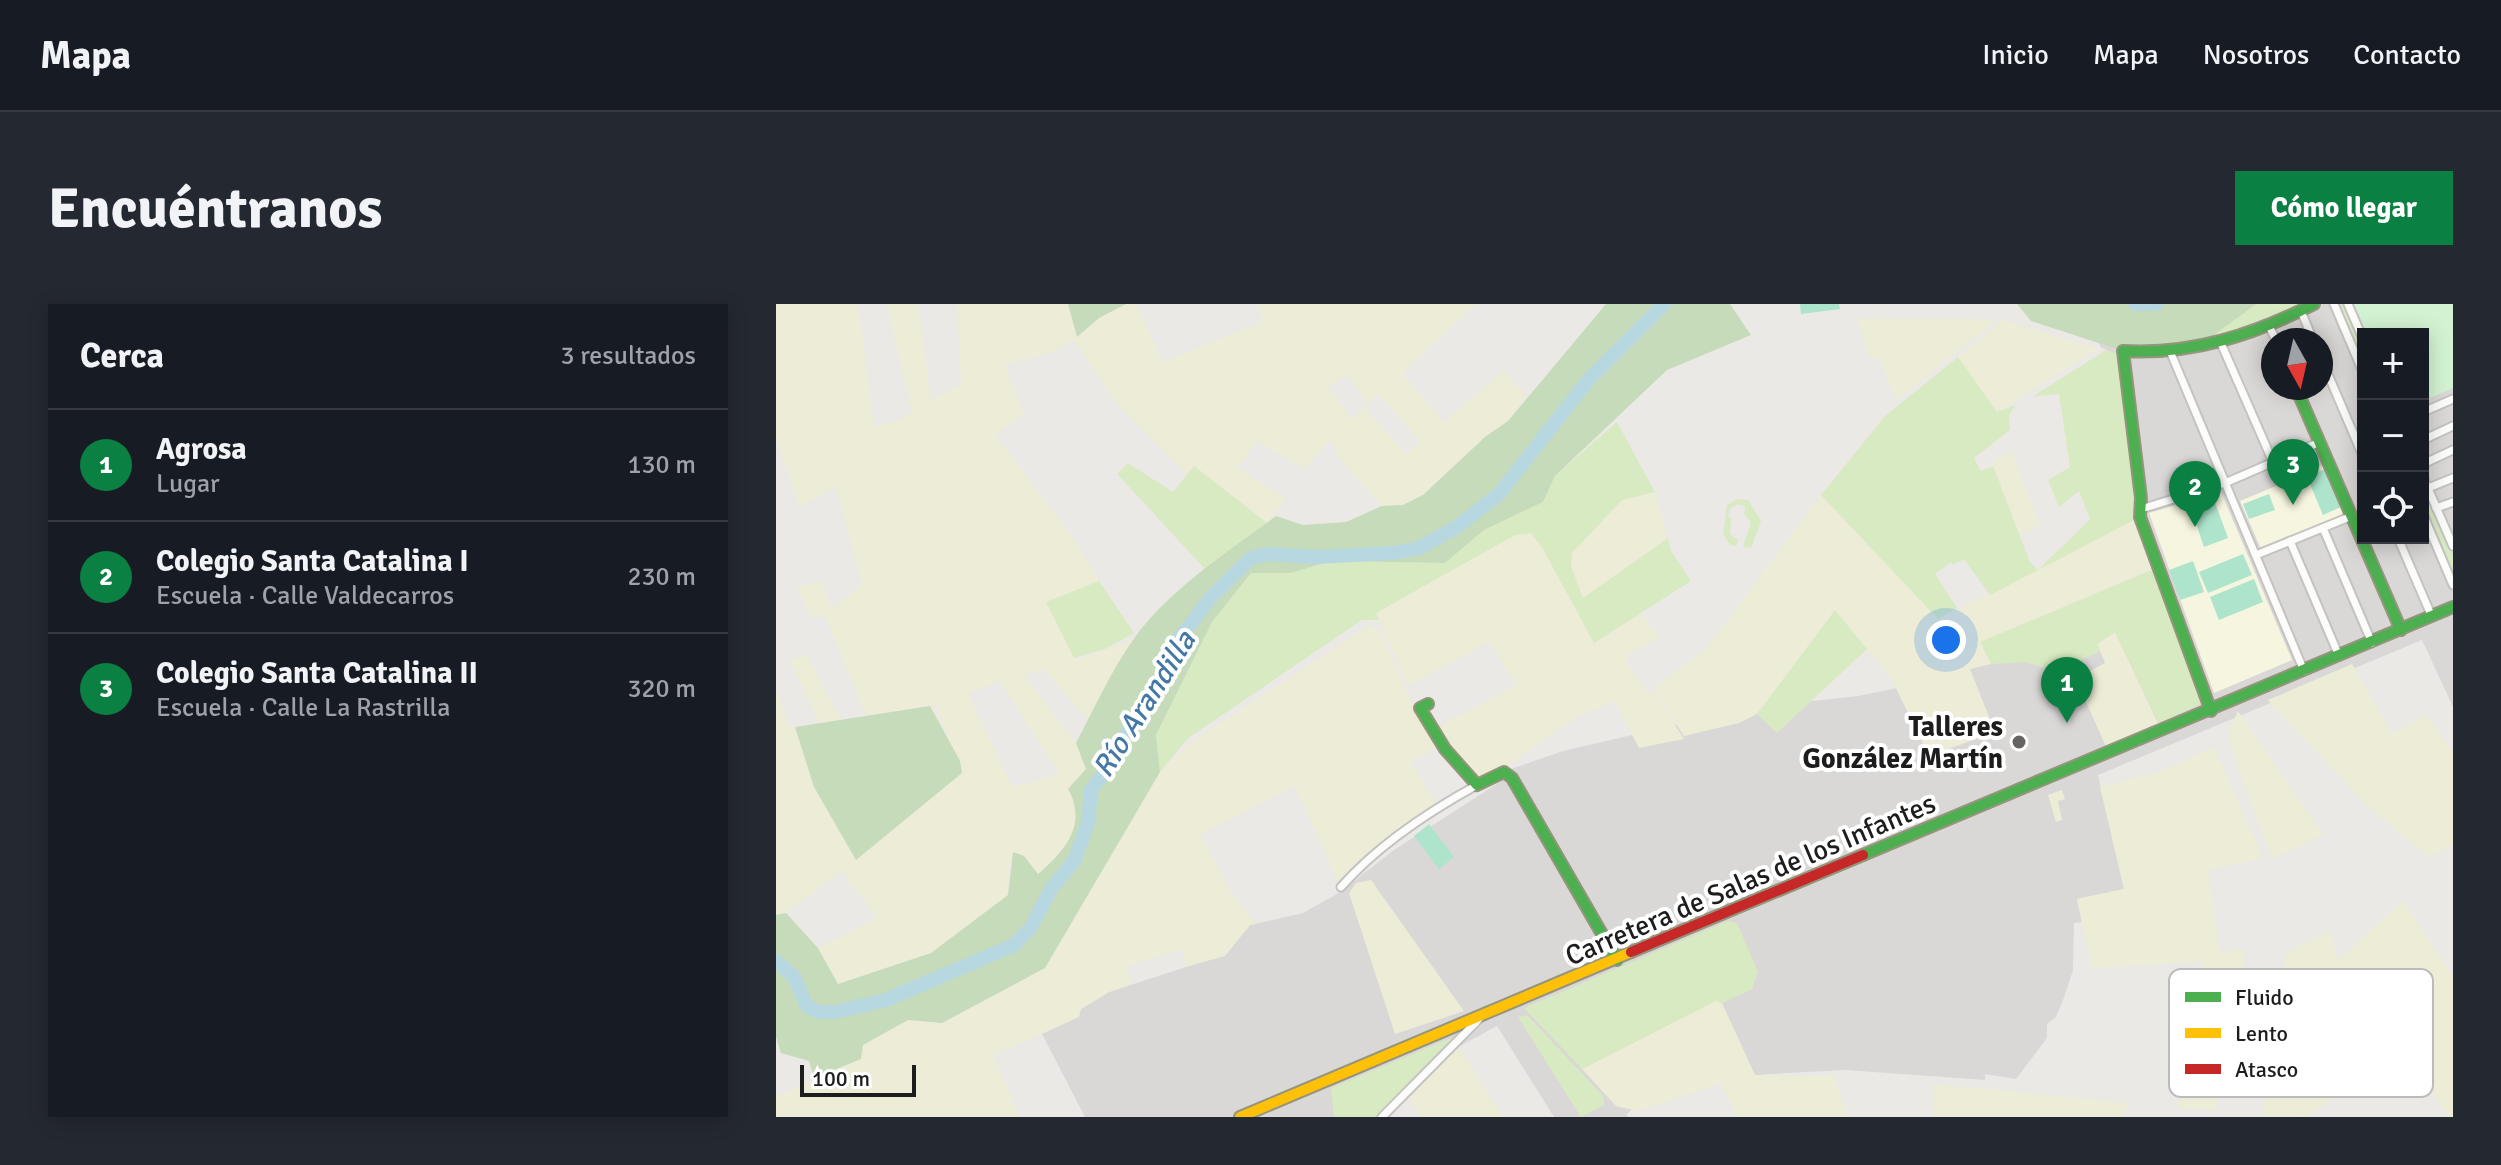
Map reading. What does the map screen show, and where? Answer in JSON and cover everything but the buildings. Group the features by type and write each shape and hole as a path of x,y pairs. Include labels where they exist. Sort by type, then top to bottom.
{"main road":[{"path":"2211,711 2140,517 2123,351 2144,354 2220,341 2269,326 2314,304"},
{"path":"2301,400 2401,630"},
{"name":"Carretera de Salas de los Infantes","path":"1240,1117 2453,607"},
{"path":"1428,704 1420,708 1429,725 1456,764 1477,785 1504,772 1512,778 1617,960"}],"street":[{"path":"2334,304 2357,358"},
{"path":"2348,304 2358,328"},
{"path":"2301,311 2308,328"},
{"path":"2220,341 2273,462"},
{"path":"2170,351 2304,671"},
{"path":"2333,386 2357,442"},
{"path":"2429,409 2453,399"},
{"path":"2429,437 2453,426"},
{"path":"2141,509 2225,483 2320,442"},
{"path":"2429,461 2453,450"},
{"path":"2429,488 2453,478"},
{"path":"2429,490 2450,530 2453,546"},
{"path":"2436,508 2453,502"},
{"path":"2256,555 2352,516"},
{"path":"2323,528 2372,643"},
{"path":"2429,528 2453,585"},
{"path":"2290,541 2339,656"},
{"path":"2401,544 2432,617"},
{"path":"1341,887 1362,863 1442,805 1477,785"},
{"path":"1382,1117 1480,1017"}],"shaded area":[{"path":"776,304 858,304 874,426 897,422 912,412 886,304 918,304 931,400 961,384 957,304 1068,304 1077,337 1099,318 1126,304 1136,304 1163,362 1262,322 1257,304 1476,304 1402,373 1444,422 1504,371 1526,396 1508,421 1485,437 1423,495 1403,505 1382,506 1338,457 1331,439 1304,469 1256,441 1238,468 1286,499 1267,523 1195,466 1187,475 1118,405 1073,339 1052,352 1005,365 1024,415 995,434 1074,539 1099,581 1046,603 1076,660 1133,640 1088,720 1044,669 1024,675 1076,743 1086,769 1076,803 1075,831 1055,859 1037,874 1024,856 1009,866 1008,895 931,953 838,984 818,948 877,918 842,871 786,913 776,915 776,691 790,727 795,727 814,787 917,806 962,773 935,705 866,716 825,615 811,618 797,588 822,580 831,609 862,585 836,486 799,507 776,438","holes":["1347,374 1367,404 1378,394 1421,442 1406,454 1364,407 1351,419 1329,387","1000,681 1059,773 1059,774 1012,787 968,693"]},
{"path":"2094,304 2453,304 2453,707 2422,640 2098,775 2124,889 2077,899 2082,922 2074,923 2073,970 2063,1000 2056,1017 2047,1024 2047,1038 2016,1079 1985,1074 1985,1080 1845,1070 1771,1074 1739,1077 1639,1103 1627,1114 1628,1117 1554,1117 1497,1026 1429,1063 1377,1117 1085,1117 1042,1034 1078,1017 1081,1009 1109,992 1226,954 1250,925 1303,913 1337,894 1394,850 1506,778 1511,769 1563,751 1748,708 1858,696 1902,687 1999,661 2166,607 2136,513 2117,355 2100,347"},
{"path":"2331,305 2338,322 2324,328 2311,328 2305,316"},
{"path":"1857,318 1996,321 1896,400 1879,360 1868,355"},
{"path":"2301,318 2305,328 2278,328"},
{"path":"2003,320 2098,349 1997,412 1958,357"},
{"path":"2011,450 2040,525 2020,534 1992,462"},
{"path":"2326,464 2345,508 2342,515 2261,549 2240,501 2276,486 2288,485 2291,479"},
{"path":"1655,492 1668,538 1583,599 1571,566 1572,553 1622,500"},
{"path":"2221,492 2292,660 2214,693 2149,513"},
{"path":"1821,495 1938,619 2134,520 2154,569 1980,642 1991,664 1970,669 1995,732 1929,756 1891,678 1835,610 1757,714 1739,723 1684,736 1653,688 1707,648"},
{"path":"1531,533 1543,549 1594,643 1642,614 1660,638 1627,655 1627,663 1647,692 1654,693 1684,739 1639,748 1615,702 1578,716 1506,767 1477,780 1435,732 1437,727 1516,686 1490,641 1409,686 1375,613 1515,535"},
{"path":"1370,625 1381,632 1412,704 1437,747 1411,762 1436,803 1358,861 1338,882 1295,786 1200,834 1231,892 1256,924 1250,925 1225,956 1185,967 1183,949 1127,966 1131,984 1109,992 1081,1009 1079,1017 993,1055 1020,1117 776,1117 776,1097 861,1059 863,1045 908,1020 942,1023 1045,968 1160,772 1190,743"},
{"path":"2115,632 2160,727 2107,749 2086,702 2068,683 2105,663 2097,644"},
{"path":"807,654 841,720 819,723 790,661"},
{"path":"2352,664 2392,734 2426,714 2453,753 2453,845 2429,857 2367,806 2268,700"},
{"path":"2238,711 2323,834 2272,859 2230,745 2230,728"},
{"path":"2214,747 2263,858 2208,870 2220,952 2243,949 2242,969 2203,969 2204,962 2091,968 2077,899 2124,889 2100,787 2162,771"},
{"path":"2062,790 2065,799 2058,801 2062,820 2056,822 2048,795"},
{"path":"1371,880 1464,1011 1395,1034 1349,893 1356,883"},
{"path":"2403,901 2453,976 2453,1117 2449,1117 2433,1094 2433,969 2284,969 2286,953 2330,931 2338,960"},
{"path":"1717,1000 1722,1003 1755,1075 1834,1076 1849,1117 1737,1117 1721,1083 1638,1111 1616,1106 1582,1069"},
{"path":"1459,1047 1503,1117 1421,1117 1408,1097"},
{"path":"1933,1084 2129,1103 2123,1117 1934,1117"},
{"path":"2179,1097 2218,1097 2215,1110 2177,1108"},
{"path":"2265,1097 2335,1097 2305,1117 2262,1116"}],"green space":[{"path":"1068,304 1126,304 1099,318 1077,337"},
{"path":"1606,304 1730,304 1751,335 1667,370 1555,476 1543,502 1484,530 1445,563 1331,561 1291,573 1251,573 1212,622 1156,735 1160,772 1045,968 942,1023 908,1020 863,1045 861,1059 814,1078 809,1061 781,1053 776,1037 776,915 786,913 818,948 838,984 931,953 1008,895 1013,852 1024,856 1038,874 1065,846 1071,836 1076,814 1068,789 1086,769 1076,743 1125,652 1164,604 1276,516 1303,525 1346,522 1382,506 1403,505 1423,495 1485,437 1508,421"},
{"path":"1800,304 1839,304 1840,309 1801,314"},
{"path":"2017,304 2256,304 2207,340 2123,351 2031,321"},
{"path":"2256,304 2302,304 2207,340"},
{"path":"2339,304 2345,304 2357,332 2357,349"},
{"path":"2353,304 2453,304 2453,388 2429,398 2429,328 2363,328"},
{"path":"2106,350 2117,354 2135,502 2134,520 2038,570 2090,519 2079,491 2059,507 2048,480 2070,467 2059,394 2032,397"},
{"path":"1958,357 1997,412 2016,405 2009,415 2010,430 1974,458 1981,471 1993,466 2030,562 2038,570 1990,595 1964,559 1953,565 1951,562 1935,574 1957,608 1938,619 1821,495 1885,416"},
{"path":"1617,422 1655,492 1622,500 1572,553 1571,566 1583,598 1668,538 1671,551 1691,581 1594,643 1543,549 1531,533 1515,535 1376,613 1379,620 1362,620 1187,739 1160,772 1156,735 1212,622 1252,572 1291,573 1331,561 1445,563 1484,530 1543,502 1555,476"},
{"path":"1128,463 1173,492 1194,466 1267,523 1205,569 1117,474"},
{"path":"2325,469 2341,507 2323,515 2307,477"},
{"path":"2269,494 2275,510 2249,519 2243,504"},
{"path":"2213,497 2228,538 2204,547 2190,506"},
{"path":"1738,499 1748,500 1761,521 1751,548 1743,547 1751,522 1744,514 1745,506 1738,504 1730,509 1728,516 1731,518 1730,534 1738,540 1736,546 1730,545 1723,534 1727,505"},
{"path":"2429,501 2453,557 2453,574 2429,518"},
{"path":"2243,554 2252,575 2208,593 2199,572"},
{"path":"2193,561 2204,592 2180,600 2169,570"},
{"path":"2154,569 2203,703 2159,723 2115,632 2097,644 2100,651 2068,667 2062,657 2043,668 2026,662 1991,664 1980,642"},
{"path":"2254,579 2263,602 2219,620 2210,597"},
{"path":"1099,581 1134,633 1105,649 1074,658 1046,602"},
{"path":"1835,610 1867,649 1777,733 1757,714"},
{"path":"930,706 960,761 962,773 856,860 814,787 795,727"},
{"path":"1429,824 1454,857 1439,869 1414,836"},
{"path":"1728,921 1737,923 1758,972 1752,989 1722,1003 1716,1001 1582,1069 1524,1008"},
{"path":"1527,1015 1604,1097 1604,1105 1581,1117 1518,1017"},
{"path":"1456,1036 1380,1117 1334,1117 1331,1088"}],"waterway":[{"name":"Río Arandilla","path":"776,961 794,977 807,1006 818,1012 835,1012 886,1000 1014,945 1030,929 1051,889 1074,861 1088,823 1091,790 1111,764 1147,696 1166,675 1169,652 1212,596 1251,558 1268,554 1316,557 1393,553 1419,548 1457,527 1499,494 1589,379 1664,304"},
{"name":"Río Arandilla","path":"2135,304 2156,304"}],"traffic: fast":[{"path":"2211,711 2140,517 2141,498 2123,351 2173,350 2222,341 2314,304"},
{"path":"2301,400 2401,630"},
{"path":"1863,855 2453,607"},
{"path":"1428,704 1420,708 1445,749 1477,785 1504,772 1512,778 1617,960"}],"traffic: slow":[{"path":"1240,1117 1631,952"}],"traffic: jam":[{"path":"1631,952 1863,855"}],"place":[{"name":"Colegio Santa Catalina II","path":"2293,505"},
{"name":"Colegio Santa Catalina I","path":"2195,527"},
{"name":"Agrosa","path":"2067,723"},
{"name":"Talleres González Martín","path":"2019,742"}]}
